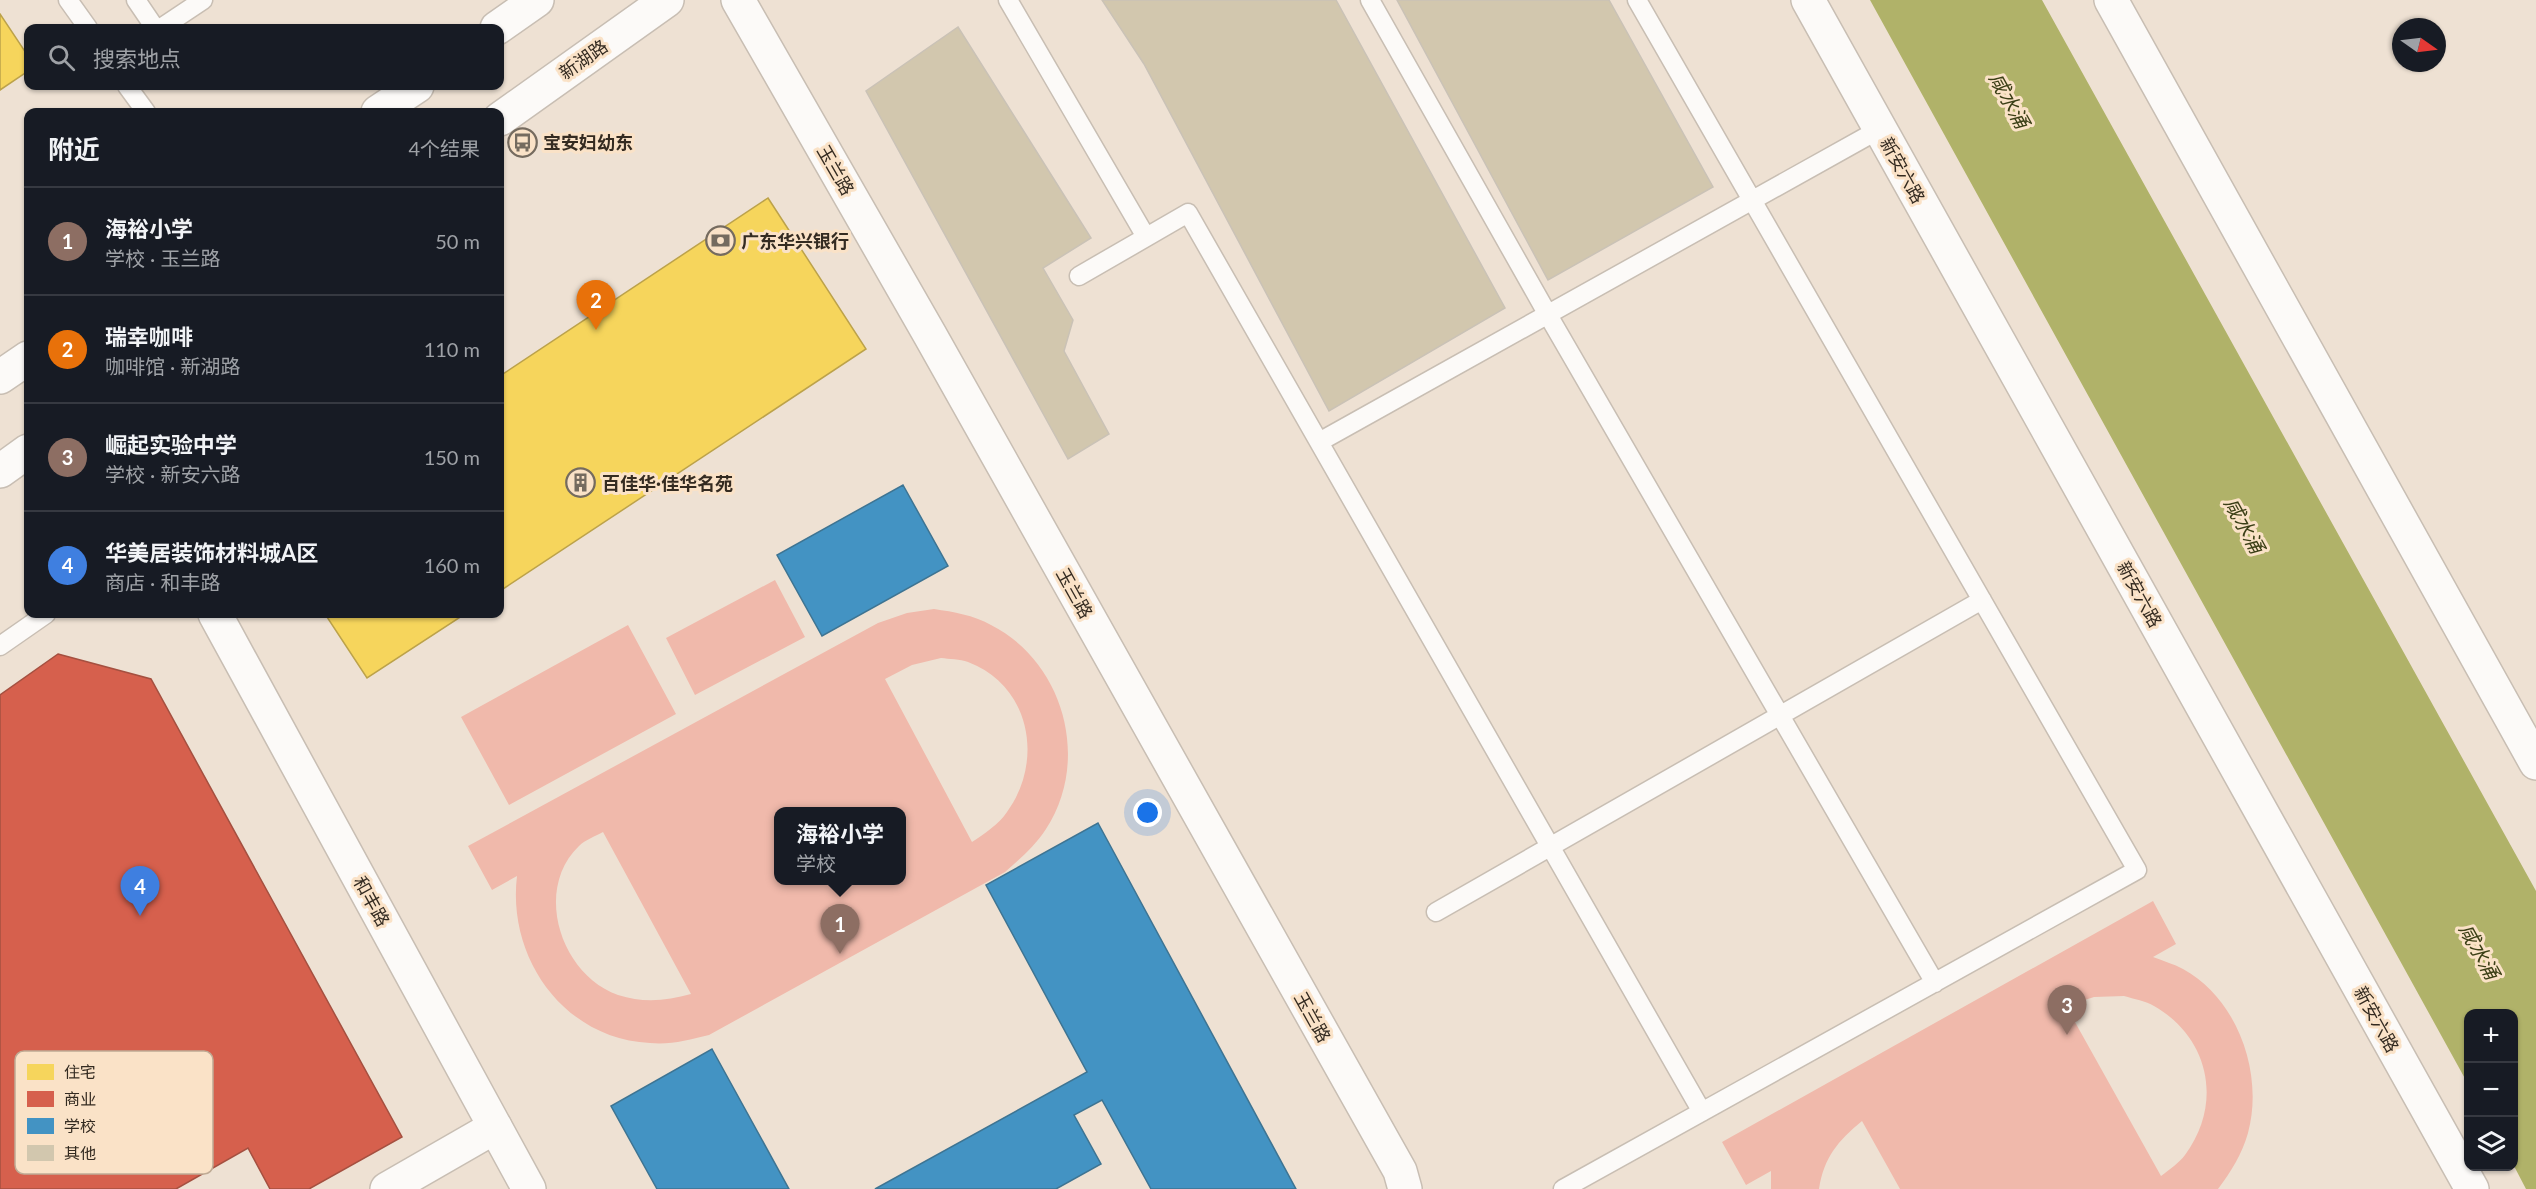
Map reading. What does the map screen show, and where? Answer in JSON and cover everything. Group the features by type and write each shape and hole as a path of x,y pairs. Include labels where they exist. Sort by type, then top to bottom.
{"main road":[{"path":"503,24 537,0"},
{"name":"新湖路","path":"504,116 667,0"},
{"name":"玉兰路","path":"738,0 936,345 1400,1171 1405,1189"},
{"name":"新安六路","path":"1809,0 2472,1189"},
{"path":"2112,0 2536,763"},
{"path":"384,108 411,90"},
{"path":"0,377 24,361"},
{"path":"0,471 24,454"},
{"name":"和丰路","path":"217,618 529,1189"},
{"path":"387,1189 495,1127"}],"lane":[{"path":"68,0 85,24"},
{"path":"136,0 153,24"},
{"path":"167,24 203,0"},
{"path":"1008,0 1146,237"},
{"path":"1370,0 1548,315 1935,983"},
{"path":"1563,1189 2137,870 1637,0"},
{"path":"130,90 143,108"},
{"path":"1319,442 1880,129"},
{"path":"1079,276 1188,213 1702,1112"},
{"path":"1436,912 1982,600"},
{"path":"0,646 40,618"}],"shaded area":[{"path":"775,580 805,637 695,695 666,638"},
{"path":"934,609 970,616 991,625 1016,642 1037,663 1052,688 1063,715 1068,744 1067,773 1060,802 1037,841 1005,872 709,1035 665,1043 619,1038 592,1027 567,1010 547,989 532,964 521,936 516,907 517,876 492,890 468,846 878,623 907,613","holes":["941,658 968,662 989,673 1006,688 1018,707 1025,727 1028,748 1019,792 1000,821 972,842 885,679 912,665","603,832 691,994 654,1000 618,995 598,985 581,969 568,951 560,930 556,907 558,885 565,864 579,846"]},
{"path":"628,625 676,714 509,805 461,717"},
{"path":"2153,901 2176,944 2153,957 2183,969 2202,982 2219,999 2242,1040 2249,1063 2252,1110 2248,1133 2236,1163 2218,1189 1900,1189 1862,1121 1833,1151 1824,1168 1819,1189 1771,1189 1771,1171 1746,1185 1722,1142","holes":["2124,996 2151,1004 2173,1019 2188,1036 2205,1073 2207,1094 2204,1115 2197,1135 2183,1158 2161,1176 2066,1006 2094,997"]}],"water":[{"name":"咸水涌","path":"1870,0 2042,0 2536,891 2536,1189 2526,1189 2517,1171 2518,1009 2464,1009 2464,1077"}],"building: 住宅":[{"path":"0,14 24,50 24,74 0,90"},
{"name":"百佳华·佳华名苑","path":"768,198 866,349 504,588 504,373"},
{"path":"328,618 459,618 367,678"}],"building: 商业":[{"path":"58,654 151,679 402,1137 309,1189 270,1189 248,1148 213,1168 213,1051 15,1051 15,1174 202,1174 176,1189 0,1189 0,695"}],"building: 学校":[{"path":"903,485 948,566 822,636 777,555"},
{"path":"1098,823 1296,1189 1151,1189 1102,1100 1074,1115 1101,1164 1056,1189 875,1189 1087,1072 986,885"},
{"path":"712,1049 789,1189 657,1189 611,1106"}],"building: 其他":[{"path":"1102,0 1336,0 1505,308 1329,411 1144,64"},
{"path":"1397,0 1609,0 1713,187 1548,280"},
{"path":"958,27 1091,238 1043,268 1073,320 1064,351 1109,434 1068,459 866,91"}],"place":[{"name":"宝安妇幼东","path":"522,142"},
{"name":"广东华兴银行","path":"720,241"},
{"name":"瑞幸咖啡","path":"596,330"},
{"name":"百佳华·佳华名苑","path":"581,483"},
{"name":"华美居装饰材料城A区","path":"140,916"},
{"name":"海裕小学","path":"840,954"},
{"name":"崛起实验中学","path":"2067,1035"}]}
